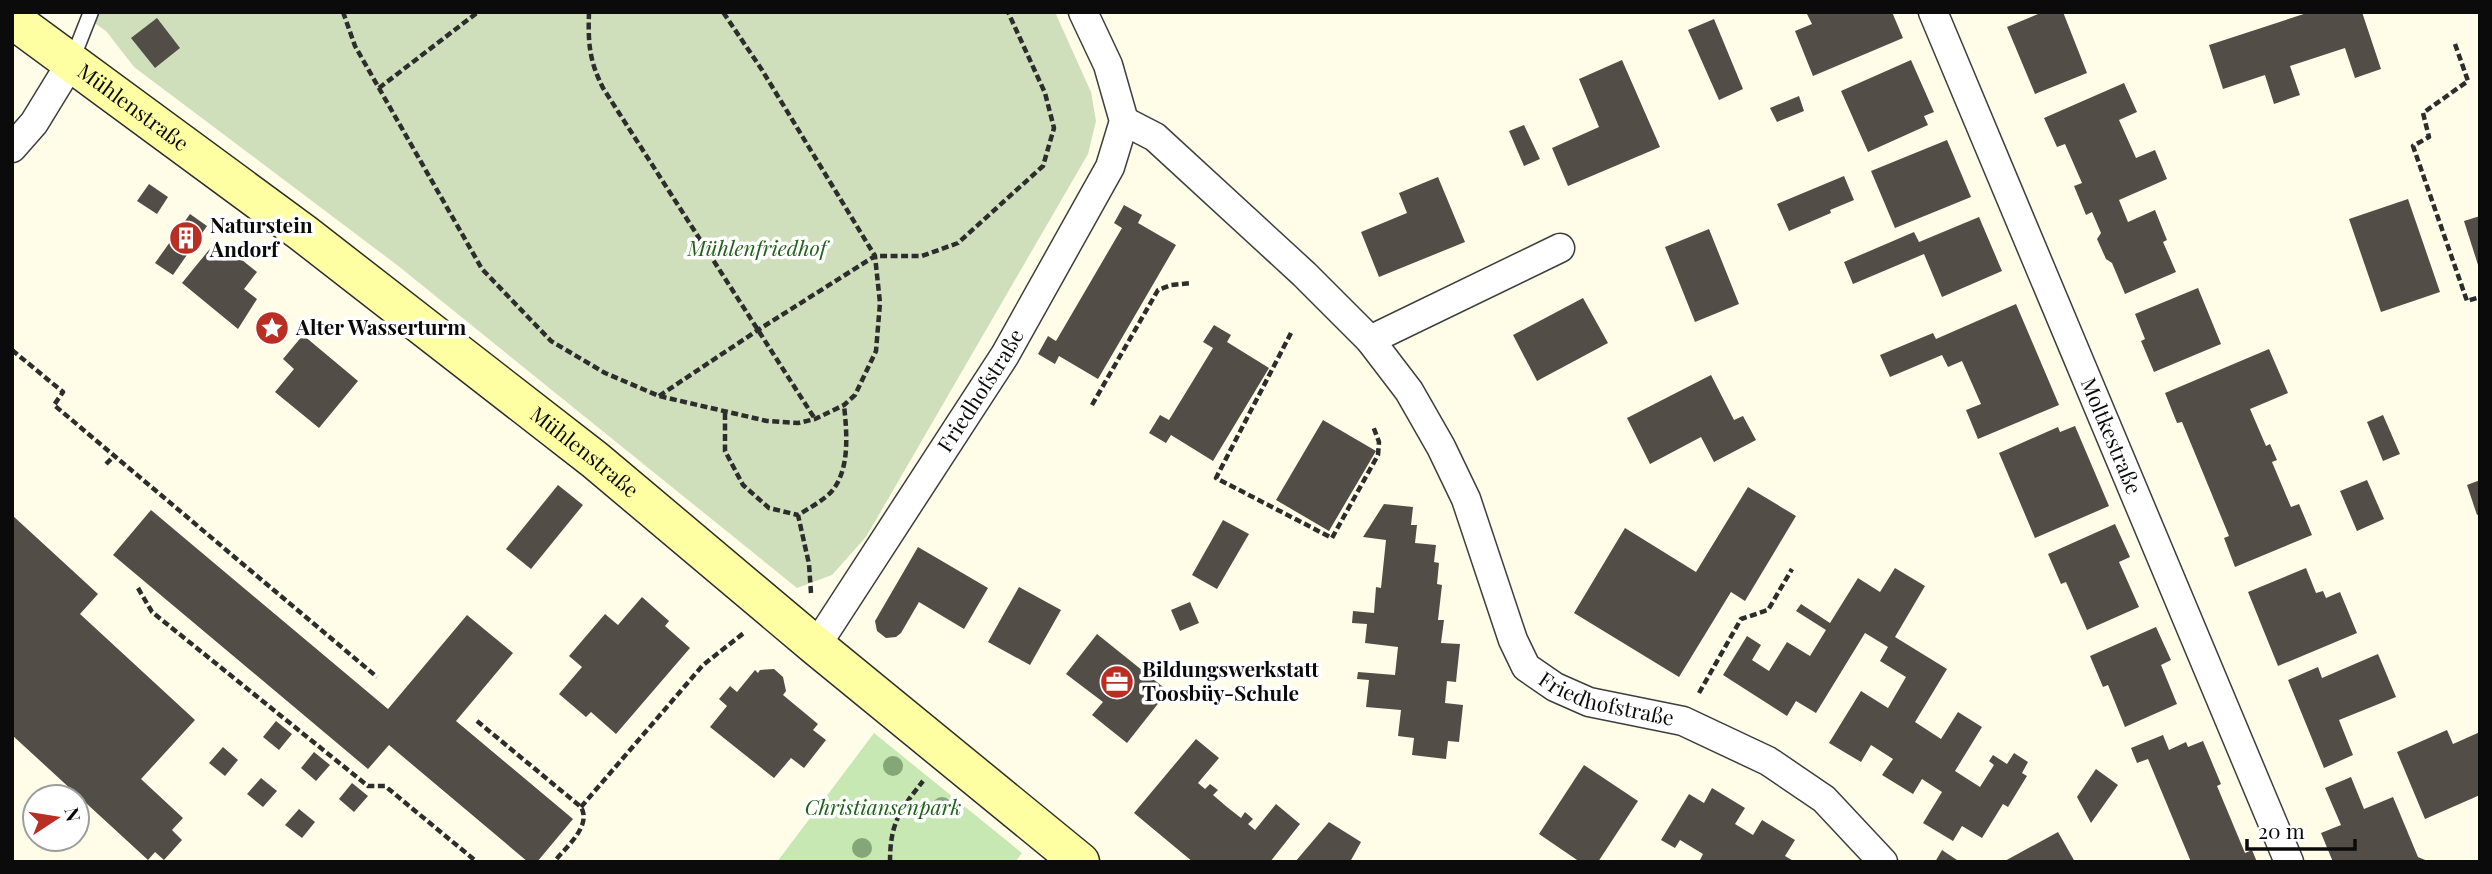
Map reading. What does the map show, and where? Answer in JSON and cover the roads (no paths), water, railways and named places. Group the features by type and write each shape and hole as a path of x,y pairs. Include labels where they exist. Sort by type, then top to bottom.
{"main road":[{"name":"Mühlenstraße","path":"12,19 303,233 562,435 1080,862"}],"street":[{"path":"1083,12 1108,65 1124,121"},
{"name":"Moltkestraße","path":"1933,12 2289,862"},
{"path":"12,148 34,123 72,61"},
{"name":"Friedhofstraße","path":"817,646 1005,355 1110,167 1124,121 1155,137 1189,165 1370,340 1409,391 1441,447 1466,499 1513,640 1526,667 1555,688 1589,702 1682,721 1768,761 1824,799 1883,862"},
{"path":"1370,340 1560,248"}],"lane":[{"path":"72,61 92,12"}],"place":[{"name":"Naturstein Andorf","path":"186,238"},
{"name":"Alter Wasserturm","path":"272,328"},
{"name":"Bildungswerkstatt Toosbüy-Schule","path":"1117,682"}],"park label":[{"name":"Mühlenfriedhof","path":"757,249"},
{"name":"Christiansenpark","path":"883,808"}]}
